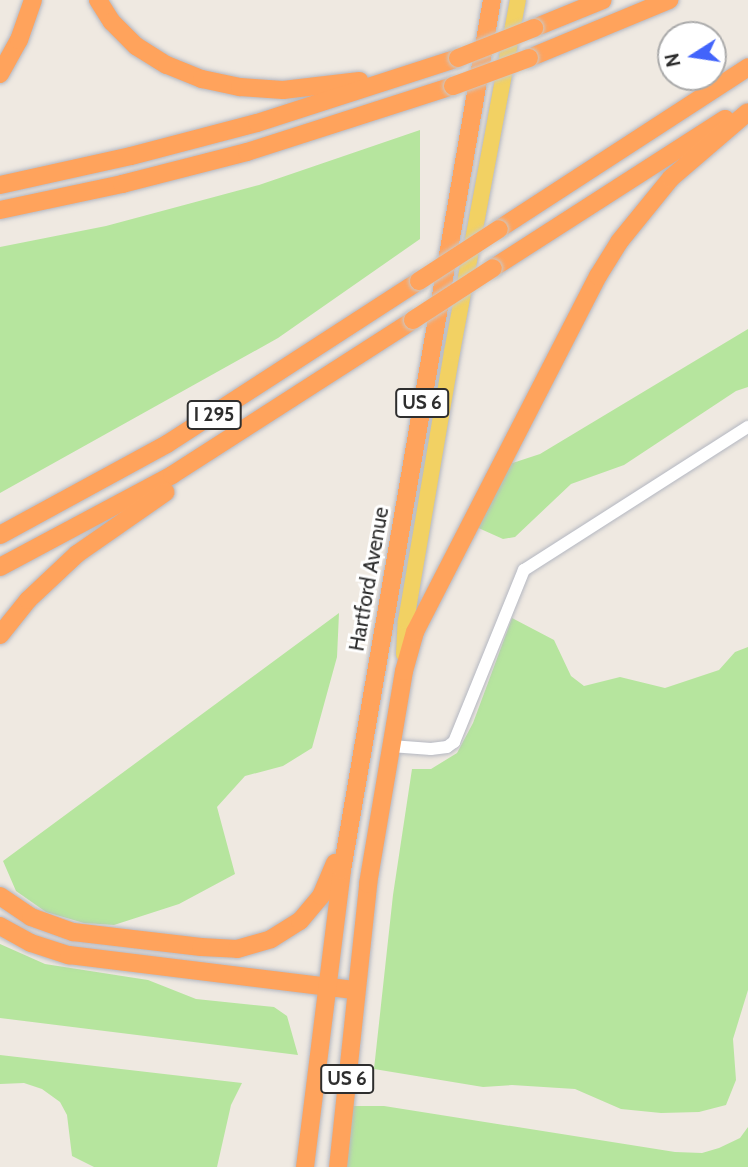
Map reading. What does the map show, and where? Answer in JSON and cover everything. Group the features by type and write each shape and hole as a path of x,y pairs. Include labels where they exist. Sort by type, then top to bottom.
{"highway":[{"path":"0,74 19,40 33,0"},
{"path":"98,0 123,35 151,56 193,75 240,87 283,90 326,86 458,58"},
{"name":"Hartford Avenue","path":"305,1167 352,806 492,0"},
{"path":"0,185 110,161 257,122 458,58 603,0"},
{"path":"0,210 132,182 247,152 453,86 669,0"},
{"name":"I 295","path":"0,535 167,444 748,67"},
{"path":"0,567 160,482 700,133 748,106"},
{"name":"US 6","path":"402,681 410,645 424,612 608,259 631,225 671,178 748,112"},
{"path":"0,635 28,600 77,554 201,468 296,396"},
{"name":"Hartford Avenue","path":"338,1167 368,884 402,681"},
{"path":"0,895 41,922 73,932 213,949 249,947 292,928 316,904 335,866 352,806"},
{"path":"0,926 31,943 69,956 356,990"}],"main road":[{"name":"Hartford Avenue","path":"402,681 408,608 482,184 518,0"}],"lane":[{"path":"391,746 431,749 447,747 454,742 524,570 748,427"}],"green space":[{"path":"420,130 420,239 278,338 0,493 0,247 106,226 259,185"},
{"path":"748,329 748,387 736,391 624,465 571,484 515,537 503,539 474,526 503,466 540,454"},
{"path":"339,613 337,657 312,748 283,766 245,776 217,807 235,874 179,904 114,925 84,923 46,912 16,891 3,861"},
{"path":"512,618 554,640 571,676 584,686 620,677 665,688 719,670 735,652 748,647 748,990 733,1039 736,1080 726,1105 699,1112 661,1113 621,1109 575,1089 512,1085 483,1087 374,1069 393,895 412,769 431,769 457,753 473,723"},
{"path":"0,944 45,964 148,980 196,999 274,1007 287,1016 298,1055 0,1018"},
{"path":"0,1055 242,1083 231,1105 217,1167 94,1167 72,1156 67,1115 60,1102 42,1089 24,1083 0,1084"},
{"path":"350,1106 384,1106 675,1152 702,1153 719,1148 740,1138 748,1127 748,1167 342,1167"}]}
